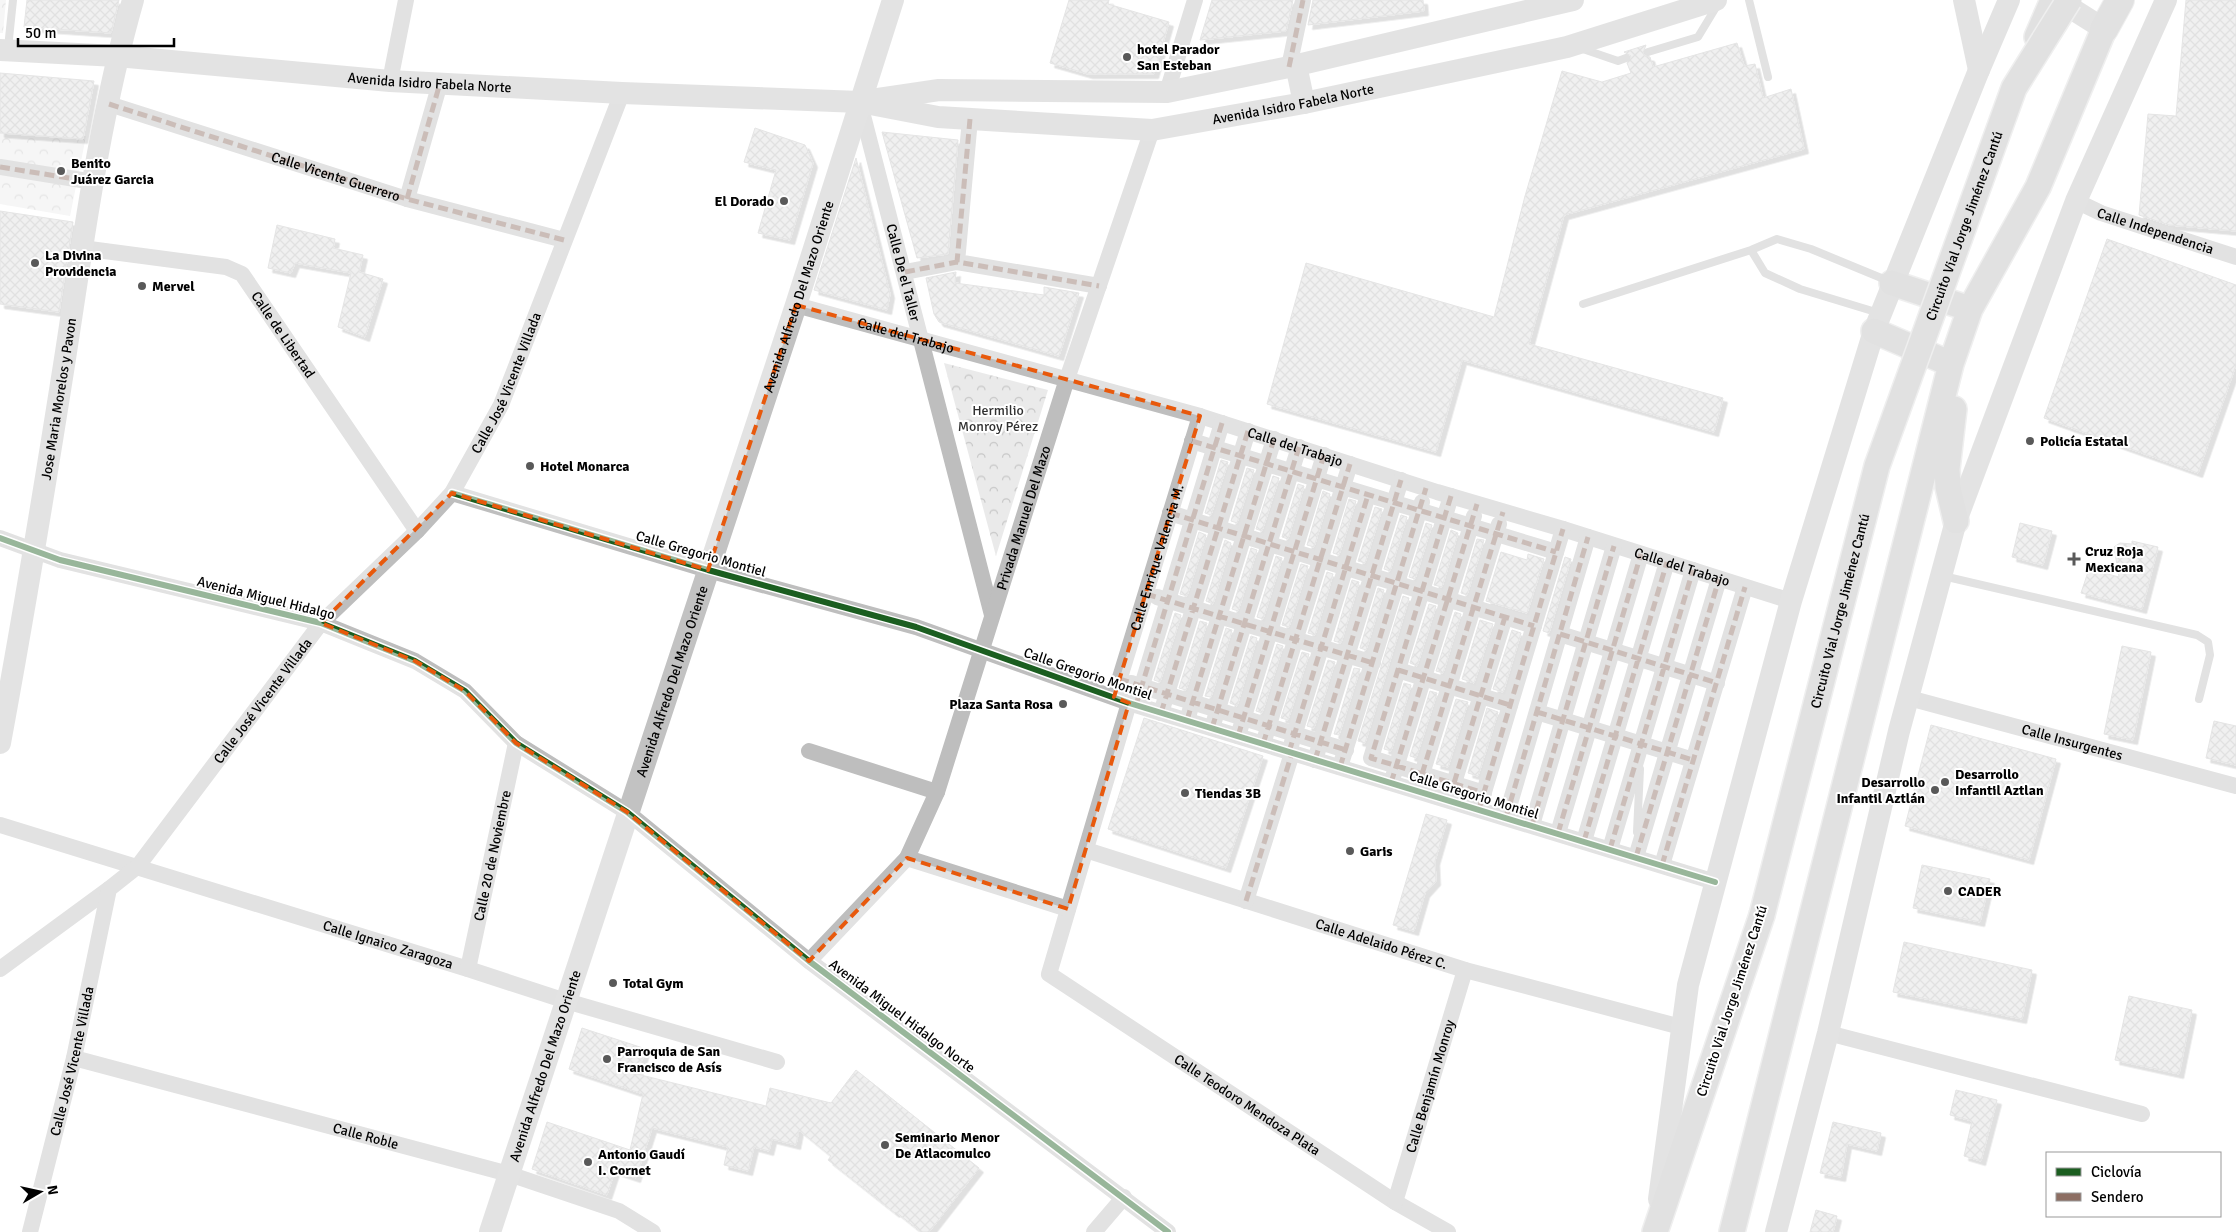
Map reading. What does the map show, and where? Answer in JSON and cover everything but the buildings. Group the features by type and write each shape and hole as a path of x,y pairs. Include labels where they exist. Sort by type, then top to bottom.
{"main road":[{"name":"Circuito Vial Jorge Jiménez Cantú","path":"1655,1232 1762,915 1877,466 2014,88 2053,0"},
{"path":"2014,88 2069,0"},
{"path":"1732,1232 1952,364 1970,309 2038,187 2112,12"},
{"path":"1892,283 1970,309"},
{"path":"1878,322 1952,364"},
{"path":"1952,364 1956,392 1947,469 1948,488 1956,521"}],"street":[{"name":"Jose Maria Morelos y Pavon","path":"0,744 35,552 82,248 117,56 133,0"},
{"path":"390,81 406,0"},
{"name":"Avenida Alfredo Del Mazo Oriente","path":"490,1232 627,812 796,305 893,0"},
{"path":"1167,92 1195,0"},
{"path":"1303,0 1292,66 1304,103"},
{"name":"Avenida Isidro Fabela Norte","path":"860,102 939,90 1167,92 1292,66 1574,0"},
{"name":"Avenida Isidro Fabela Norte","path":"4,51 117,56 390,81 622,93 860,102 938,117 1152,130 1304,103 1571,46 1716,0"},
{"path":"1964,0 1979,70"},
{"name":"Circuito Vial Jorge Jiménez Cantú","path":"1655,1232 1690,978 1791,601 1878,322 1892,283 2009,0"},
{"path":"2058,0 2112,12"},
{"path":"1776,1232 1828,1033 1909,698 1956,521 2076,201 2166,0"},
{"path":"407,199 440,83"},
{"name":"Calle José Vicente Villada","path":"30,1232 74,1058 109,889 138,866 321,622 417,531 452,494 501,405 622,93"},
{"name":"Calle De el Taller","path":"860,102 992,616"},
{"name":"Calle Vicente Guerrero","path":"108,104 407,199 564,240"},
{"path":"957,262 970,119"},
{"name":"Privada Manuel Del Mazo","path":"809,961 907,858 937,792 1067,379 1152,130"},
{"path":"0,167 94,182"},
{"name":"Calle Independencia","path":"2076,201 2101,212 2236,257"},
{"name":"Calle de Libertad","path":"82,248 226,267 242,274 417,531"},
{"path":"905,272 957,262 1099,286"},
{"name":"Calle del Trabajo","path":"796,305 923,342 1200,416 1791,601"},
{"name":"Calle Enrique Valencia M.","path":"1049,974 1086,850 1126,702 1119,679 1200,416"},
{"path":"1126,702 1141,687 1222,423"},
{"path":"1161,713 1248,431"},
{"path":"1187,720 1274,439"},
{"path":"1192,441 1556,552"},
{"path":"1212,728 1299,447"},
{"path":"1238,736 1324,455"},
{"path":"1263,744 1350,464"},
{"path":"1314,760 1401,480"},
{"path":"1340,768 1426,488"},
{"name":"Calle Gregorio Montiel","path":"452,494 708,570 916,627 1126,702 1715,882"},
{"path":"1246,901 1291,752 1294,734 1368,495"},
{"path":"1452,496 1371,758 1484,793"},
{"path":"1391,783 1477,504"},
{"path":"1170,512 1534,626"},
{"path":"1422,774 1503,512"},
{"path":"1480,809 1563,529"},
{"path":"1506,817 1588,537"},
{"name":"Avenida Miguel Hidalgo","path":"0,538 35,552 321,622 415,661 465,691 516,743 627,812"},
{"path":"1532,826 1614,546"},
{"path":"1558,833 1640,554"},
{"path":"1584,841 1667,562"},
{"path":"1610,850 1693,570"},
{"path":"1636,857 1719,579"},
{"path":"1662,865 1745,587"},
{"path":"1146,594 1373,663"},
{"path":"1454,784 1504,616"},
{"path":"1560,634 1717,683"},
{"path":"1398,670 1510,705"},
{"path":"1119,679 1346,750"},
{"name":"Calle Insurgentes","path":"1909,698 2236,786"},
{"path":"1536,712 1694,760"},
{"name":"Calle 20 de Noviembre","path":"468,969 516,743"},
{"path":"809,750 937,792"},
{"name":"Avenida Miguel Hidalgo Norte","path":"627,812 809,961 1168,1232"},
{"name":"Calle Ignaico Zaragoza","path":"0,825 138,866 566,1001 776,1062"},
{"name":"Calle Adelaido Pérez C.","path":"1086,850 1465,970 1682,1027"},
{"path":"907,858 1068,909"},
{"path":"0,970 109,889"},
{"name":"Calle Benjamín Monroy","path":"1395,1202 1465,970"},
{"name":"Calle Teodoro Mendoza Plata","path":"1049,974 1395,1202 1448,1232"},
{"path":"1828,1033 2142,1114"},
{"name":"Calle Roble","path":"74,1058 508,1174 619,1211 653,1232"},
{"path":"1094,1232 1124,1197"}],"lane":[{"path":"4,51 12,0"},
{"path":"1648,52 1698,37 1721,0"},
{"path":"1749,0 1768,77"},
{"path":"1571,46 1618,61 1626,58"},
{"path":"1584,304 1750,250 1777,239 1811,249 1892,283"},
{"path":"1750,250 1765,273 1878,322"},
{"path":"1941,575 2197,635 2208,642 2210,655 2199,699"},
{"path":"1636,857 1719,579"},
{"path":"1636,857 1641,744"}],"highlighted area":[{"path":"796,305 1200,416 1114,697 1129,703 1068,909 907,858 809,961 627,812 516,743 465,691 415,661 321,623 452,493 708,570"}],"green space":[{"path":"0,0 6,0 3,33 0,33"},
{"path":"0,133 86,136 70,216 0,204"},
{"name":"Hermilio Monroy Pérez","path":"944,363 1048,390 996,556"}],"marked path":[{"path":"1289,67 1303,0"},
{"path":"407,199 440,83"},
{"path":"109,104 407,199 564,240"},
{"path":"970,119 957,262 1099,286"},
{"path":"0,167 94,182"},
{"path":"905,272 957,262"},
{"path":"1136,705 1222,423"},
{"path":"1161,713 1248,431"},
{"path":"1187,720 1274,439"},
{"path":"1192,441 1556,552"},
{"path":"1212,728 1299,447"},
{"path":"1238,736 1324,455"},
{"path":"1263,744 1350,464"},
{"path":"1315,760 1401,480"},
{"path":"1340,767 1426,488"},
{"path":"1289,752 1368,495"},
{"path":"1451,496 1371,758 1484,793"},
{"path":"1391,783 1477,504"},
{"path":"1422,774 1503,512"},
{"path":"1170,513 1534,626"},
{"path":"1479,809 1563,529"},
{"path":"1506,817 1588,537"},
{"path":"1532,825 1614,546"},
{"path":"1558,833 1641,554"},
{"path":"1584,841 1667,562"},
{"path":"1610,849 1693,570"},
{"path":"1636,857 1719,579"},
{"path":"1662,865 1745,587"},
{"path":"1146,594 1373,663"},
{"path":"1454,783 1505,617"},
{"path":"1560,634 1717,683"},
{"path":"1398,670 1510,705"},
{"path":"1119,679 1346,750"},
{"path":"1537,712 1693,760"},
{"path":"1246,901 1292,753"}],"cycle path":[{"path":"452,493 708,570 916,627 1129,703 1715,882"},
{"path":"0,538 60,560 321,623 415,661 465,691 516,743 627,812 809,961 1168,1232"}],"place":[{"name":"hotel Parador San Esteban","path":"1127,57"},
{"name":"Benito Juárez Garcia","path":"61,171"},
{"name":"El Dorado","path":"784,201"},
{"name":"La Divina Providencia","path":"35,263"},
{"name":"Mervel","path":"142,286"},
{"name":"Policía Estatal","path":"2030,441"},
{"name":"Hotel Monarca","path":"530,466"},
{"name":"Cruz Roja Mexicana","path":"2074,559"},
{"name":"Plaza Santa Rosa","path":"1063,704"},
{"name":"Desarrollo Infantil Aztlan","path":"1945,782"},
{"name":"Desarrollo Infantil Aztlán","path":"1935,790"},
{"name":"Tiendas 3B","path":"1185,793"},
{"name":"Garis","path":"1350,851"},
{"name":"CADER","path":"1948,891"},
{"name":"Total Gym","path":"613,983"},
{"name":"Parroquia de San Francisco de Asís","path":"607,1059"},
{"name":"Seminario Menor De Atlacomulco","path":"885,1145"},
{"name":"Antonio Gaudí I. Cornet","path":"588,1162"}]}
